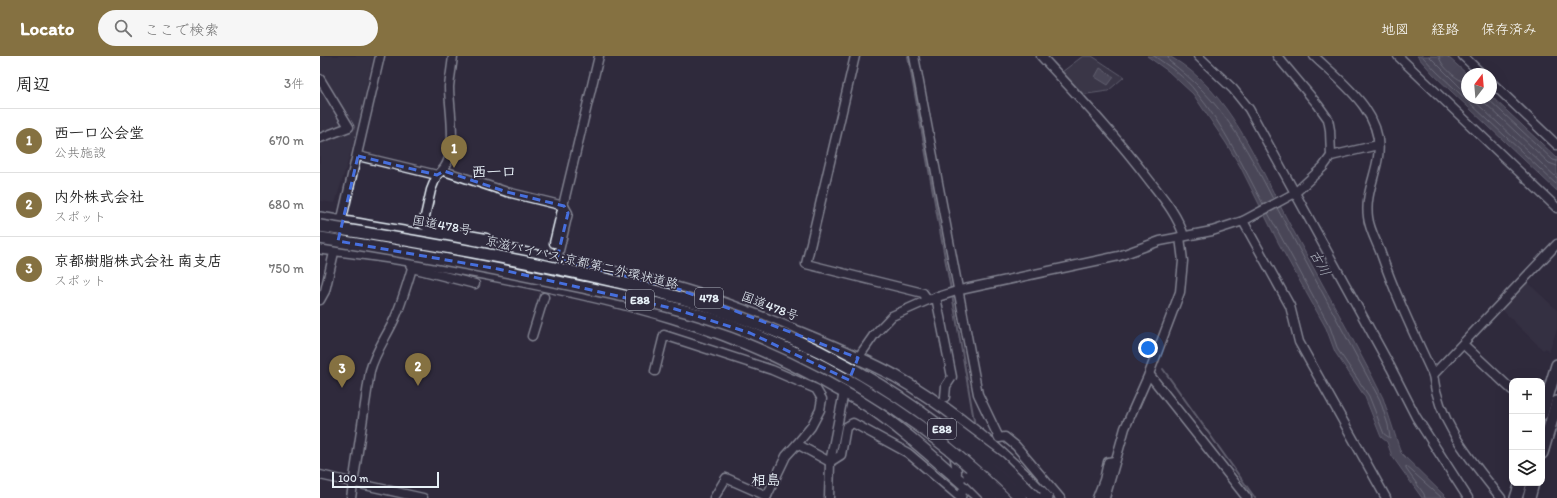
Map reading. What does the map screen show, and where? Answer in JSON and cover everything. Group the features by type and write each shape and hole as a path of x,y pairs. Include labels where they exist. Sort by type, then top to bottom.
{"highway":[{"name":"国道478号","path":"320,218 557,259 608,270 698,295 762,318 858,358 894,376 951,412 1002,453 1047,498"},
{"name":"京滋バイパス;京都第二外環状道路","path":"320,226 508,258 678,297 722,311 787,336 855,371 885,389 941,427 989,467 1021,498"},
{"name":"京滋バイパス;京都第二外環状道路","path":"320,238 433,257 560,282 661,305 713,320 756,336 829,369 877,397 934,437 1004,498"},
{"name":"478","path":"320,248 335,249 409,264 540,284 689,321 757,348 844,392 864,404 919,446 980,498"},
{"path":"1545,404 1557,365"},
{"path":"855,371 917,405 964,436 1000,462 1036,498"},
{"path":"1543,450 1557,402"},
{"path":"934,437 947,456 978,483 991,498"},
{"path":"1515,497 1520,486"},
{"path":"1529,498 1532,486"}],"street":[{"path":"320,300 325,291 342,222 380,56"},
{"path":"453,56 449,86 451,154 431,190 423,225 430,228 486,238"},
{"path":"554,244 599,56"},
{"path":"855,56 806,264 923,293 934,298"},
{"path":"914,56 960,290 978,394 999,438 1005,437 1016,446 1060,498"},
{"path":"1041,56 1095,113 1143,171 1175,214 1182,236 1184,261 1180,292 1150,374 1125,428 1105,498"},
{"path":"1198,56 1233,89 1249,109 1292,194 1391,368 1416,417 1466,494 1470,492 1474,498"},
{"path":"829,498 830,462 844,392 858,358 874,335 892,316 934,298 960,290 1119,256 1160,241 1212,231 1244,220 1292,194 1323,167 1331,156 1328,119 1277,56"},
{"path":"1314,56 1362,103 1373,123 1378,145 1378,158 1367,203 1368,218 1394,291 1433,374 1436,394 1446,420 1456,439 1501,498"},
{"path":"1398,56 1557,208"},
{"path":"1463,56 1476,68"},
{"path":"320,79 349,127"},
{"path":"1497,88 1557,144"},
{"path":"320,138 349,127 363,131"},
{"path":"1331,156 1378,145"},
{"path":"358,156 440,173 564,206 568,213 557,259"},
{"path":"1244,220 1290,306 1299,342 1386,498"},
{"path":"1433,374 1557,244"},
{"path":"351,498 372,364 395,319 409,264 475,284"},
{"path":"532,336 544,297"},
{"path":"934,298 952,377 946,386 945,397"},
{"path":"655,371 664,335 753,363 814,387 822,396 820,410 811,427 786,456 766,497 726,478 714,498"},
{"path":"1463,344 1509,387"},
{"path":"1150,374 1247,498"},
{"path":"948,417 957,472"},
{"path":"830,462 840,455 846,427 854,423 908,453 961,498 962,492"},
{"path":"797,444 830,462"},
{"path":"1097,498 1104,480 1108,462 1115,461"},
{"path":"320,475 423,498"}],"highlighted area":[{"path":"358,156 437,175 444,171 507,192 564,206 568,213 557,259 678,289 858,358 849,380 750,333 675,309 498,269 338,241"}],"shaded area":[{"path":"320,56 373,56 356,135 335,203 320,201"},
{"path":"1083,56 1092,56 1124,77 1108,91 1080,95 1062,72"},
{"path":"1526,281 1557,310 1557,329 1549,352 1546,348 1543,350 1500,308"}],"water":[{"path":"1147,56 1171,57 1192,72 1210,89 1226,109 1253,153 1372,376 1383,398 1401,453 1447,498 1422,498 1392,456 1387,442 1381,437 1365,397 1335,352 1326,328 1279,244 1240,166 1226,143 1193,94 1168,71"},
{"path":"1417,56 1447,56 1461,69 1461,100 1434,75"},
{"path":"1100,68 1114,77 1108,85 1095,77"},
{"path":"1497,102 1557,158 1557,191 1465,104 1497,104"}],"waterway":[{"path":"908,56 951,290"},
{"path":"952,294 975,426"},
{"path":"1163,369 1255,498"}],"tunnel":[{"path":"544,297 554,243"},
{"path":"1545,421 1557,434"}],"place":[{"name":"西一口公会堂","path":"454,168"},
{"name":"内外株式会社","path":"418,386"},
{"name":"京都樹脂株式会社 南支店","path":"342,388"}],"district":[{"name":"西一口","path":"494,172"},
{"name":"相島","path":"766,480"}],"water label":[{"name":"古川","path":"1320,263"}]}
